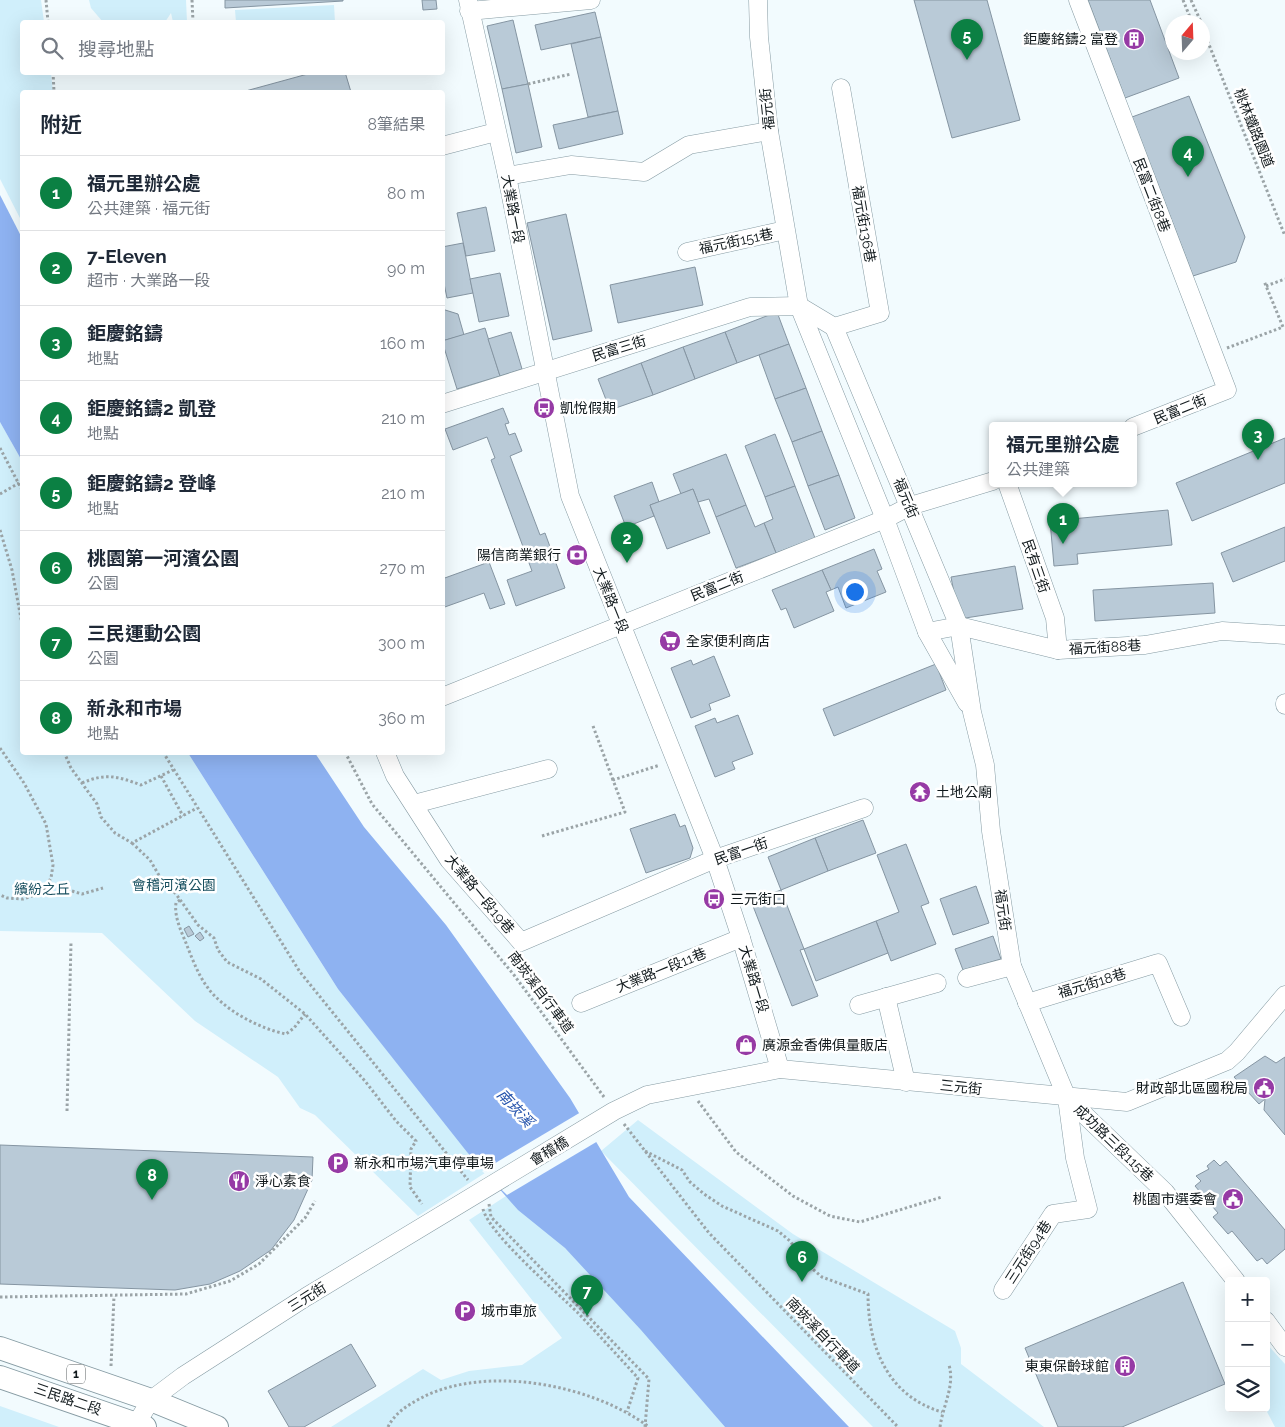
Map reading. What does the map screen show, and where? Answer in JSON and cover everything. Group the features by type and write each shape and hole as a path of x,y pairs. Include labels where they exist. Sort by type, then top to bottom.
{"main road":[{"name":"三民路二段","path":"0,1348 151,1400"},
{"name":"三民路二段","path":"0,1377 138,1426"},
{"name":"1","path":"151,1400 217,1427"}],"street":[{"path":"469,6 591,0"},
{"name":"福元街","path":"758,0 759,37 769,132 799,306 885,520 927,632 972,712"},
{"name":"民富二街8巷","path":"1078,0 1227,390"},
{"name":"大業路一段","path":"469,6 507,176 570,496 714,860 741,938 780,1069"},
{"name":"福元街136巷","path":"834,327 880,313 841,88"},
{"path":"445,145 496,132"},
{"path":"507,176 571,165 644,172 689,145 769,132"},
{"name":"福元街151巷","path":"687,252 785,230"},
{"path":"799,306 834,327"},
{"name":"民富三街","path":"445,403 750,308 799,306"},
{"name":"福元街","path":"834,327 959,626 972,712 985,765 991,831 1012,966 1067,1098"},
{"name":"民富二街","path":"1137,425 1227,390"},
{"name":"民富二街","path":"445,696 885,520 910,506 989,482"},
{"name":"民有三街","path":"1009,487 1055,618 1058,650"},
{"name":"福元街88巷","path":"927,632 959,626 1058,650 1145,645 1222,631 1285,635"},
{"name":"大業路一段19巷","path":"387,755 395,776 449,860 521,942 620,900"},
{"path":"414,804 548,768"},
{"name":"民富一街","path":"620,900 714,860 864,808"},
{"name":"大業路一段11巷","path":"581,1003 741,938"},
{"name":"福元街18巷","path":"1027,1003 1158,963 1181,1016"},
{"path":"967,978 1012,966"},
{"path":"859,1005 937,984"},
{"name":"三元街","path":"610,1111 647,1094 780,1069 1067,1098 1127,1102 1227,1061 1237,1052 1285,995"},
{"path":"886,997 906,1082"},
{"name":"成功路三段115巷","path":"1067,1098 1165,1192 1233,1277"},
{"name":"三元街94巷","path":"1003,1290 1053,1214 1088,1209 1075,1158 1067,1098"},
{"name":"會稽橋","path":"486,1190 610,1111"},
{"name":"三元街","path":"138,1426 151,1400 183,1376 306,1297 486,1190"},
{"path":"1267,1322 1285,1347"}],"path":[{"path":"46,0 48,20"},
{"path":"192,0 193,20"},
{"path":"1183,0 1189,15"},
{"path":"1191,0 1198,15"},
{"name":"桃林鐵路園道","path":"1210,47 1285,236"},
{"path":"528,84 571,74"},
{"path":"52,75 54,90"},
{"path":"1266,286 1285,279"},
{"path":"1213,354 1284,326 1264,281"},
{"path":"0,448 20,486"},
{"path":"0,494 18,483"},
{"path":"0,530 12,570 20,613"},
{"path":"542,836 625,812 592,726"},
{"path":"0,749 24,783 46,824 53,865 48,884 38,894 23,899 7,898 0,895"},
{"path":"66,755 97,804 101,817 116,833 132,843 150,860 160,877 198,925 214,938 218,950 227,962 261,979 305,1014 365,1081 396,1121 416,1141 411,1149 410,1187 422,1204"},
{"path":"165,755 300,972 486,1190 491,1216 648,1379 647,1426"},
{"name":"南崁溪自行車道","path":"348,755 372,804 514,974 610,1111 709,1233 898,1427"},
{"path":"613,780 675,760"},
{"path":"82,783 99,776 125,779 141,785 173,770"},
{"path":"161,776 183,816"},
{"path":"132,843 197,808"},
{"path":"48,884 82,894 103,888"},
{"path":"180,900 176,903 175,909 181,930 197,970 208,989 220,1000 243,1016 274,1032 286,1034 294,1028 305,1014"},
{"path":"67,1111 71,942"},
{"path":"687,1087 736,1152 793,1196 830,1216 860,1222 942,1197"},
{"path":"644,1151 682,1170 690,1182 722,1206 778,1231 790,1241 809,1266 822,1277 868,1294 868,1323 884,1368 897,1384 912,1397 930,1409 942,1412"},
{"path":"486,1190 485,1218 638,1378 627,1412"},
{"path":"0,1297 186,1294 230,1281 259,1264 305,1218 315,1201"},
{"path":"111,1367 114,1296"},
{"path":"940,1427 942,1412 952,1383 949,1365"},
{"path":"388,1427 392,1419 412,1403 441,1389 477,1382 506,1380 536,1383 604,1402 627,1412 647,1426"}],"green space":[{"path":"0,0 41,0 44,20 20,20 20,75 51,75 53,90 20,90 20,218 0,179"},
{"path":"89,0 186,0 187,20 173,20 171,13 166,20 101,20 91,8"},
{"path":"334,5 335,20 236,20 235,10"},
{"name":"會稽河濱公園","path":"0,422 20,457 20,755 189,755 338,989 485,1173 418,1216 315,1115 300,1108 278,1077 195,1021 102,933 0,931"},
{"path":"638,1120 793,1234 955,1331 961,1348 961,1364 1044,1427 873,1427 601,1151"},
{"path":"506,1196 559,1242 608,1291 725,1427 331,1427 423,1369 441,1380 469,1371 522,1365 562,1338 469,1220"},
{"path":"1270,1347 1285,1364 1285,1427 1275,1427 1267,1412 1270,1412"},
{"path":"0,1406 59,1427 0,1427"}],"water":[{"path":"0,195 20,234 20,457 0,422"},
{"name":"南崁溪","path":"189,755 316,755 364,827 446,925 570,1098 629,1197 849,1427 725,1427 641,1330 565,1248 518,1210 467,1152 338,989"}],"pier":[{"path":"581,1112 598,1141 507,1195 482,1171"}],"building":[{"path":"225,0 343,0 343,1 225,8"},
{"path":"422,0 436,0 437,9 423,10"},
{"path":"914,0 987,0 1020,120 952,138"},
{"name":"鉅慶銘鑄2 富登","path":"1088,0 1150,0 1165,40 1165,60 1172,60 1179,78 1125,98"},
{"path":"595,12 601,37 541,50 535,25"},
{"path":"513,20 528,84 502,89 487,26"},
{"path":"601,37 618,111 588,117 571,44"},
{"path":"304,75 346,75 350,90 249,90"},
{"path":"528,84 542,147 516,153 502,89"},
{"path":"1189,96 1245,237 1236,262 1193,276 1132,117"},
{"path":"618,111 623,134 559,149 553,125"},
{"path":"486,207 495,251 466,256 457,213"},
{"path":"566,214 592,331 553,340 527,223"},
{"path":"463,243 473,293 447,298 445,288 445,246"},
{"path":"695,267 703,305 618,323 610,285"},
{"path":"500,273 509,316 479,322 470,279"},
{"path":"445,310 458,314 464,335 445,340"},
{"path":"777,312 789,344 737,363 725,332"},
{"path":"485,328 500,376 457,389 445,351 445,340"},
{"path":"511,332 522,369 500,376 488,339"},
{"path":"725,332 737,363 695,379 683,347"},
{"path":"789,344 806,388 775,399 759,355"},
{"path":"683,347 695,379 653,395 641,363"},
{"path":"641,363 653,395 610,410 598,379"},
{"path":"806,388 822,431 792,442 775,399"},
{"path":"503,408 509,423 505,424 509,435 515,433 522,451 510,456 540,535 545,533 565,588 516,606 507,580 532,571 491,460 495,458 487,437 453,450 445,429"},
{"path":"822,431 839,475 808,486 792,442"},
{"path":"775,434 795,486 765,497 745,446"},
{"path":"1285,438 1285,483 1192,521 1176,483"},
{"path":"726,454 746,505 716,517 709,499 698,502 693,489 681,494 673,474"},
{"path":"839,475 855,518 825,530 808,486"},
{"path":"652,482 659,502 650,505 654,516 626,527 614,496"},
{"path":"795,486 815,538 776,553 764,523 773,519 765,497"},
{"path":"693,489 710,533 667,549 650,505"},
{"path":"746,505 755,527 764,523 776,553 736,568 716,517"},
{"path":"1168,510 1172,545 1077,554 1078,564 1054,566 1050,521"},
{"path":"1285,527 1285,561 1233,582 1221,553"},
{"path":"874,549 882,569 877,571 886,592 846,608 838,587 831,590 822,570"},
{"path":"489,562 505,604 490,609 484,593 445,607 445,578"},
{"path":"1015,566 1023,609 959,619 951,577"},
{"path":"822,570 831,590 826,592 834,611 794,628 786,608 781,610 772,590"},
{"path":"1213,583 1215,613 1095,621 1093,590"},
{"path":"714,656 730,696 709,704 711,710 691,718 671,668 691,660 693,665"},
{"path":"936,664 946,690 834,736 823,709"},
{"path":"738,715 753,754 732,762 735,769 715,777 695,726 715,718 717,723"},
{"path":"675,814 680,827 685,825 693,848 690,858 646,873 630,829"},
{"path":"863,820 876,853 828,871 815,838"},
{"path":"815,838 828,871 781,890 768,857"},
{"path":"906,844 929,903 921,906 936,944 891,961 876,921 899,912 877,855"},
{"path":"976,886 989,923 953,935 940,899"},
{"path":"781,890 804,949 800,950 818,996 792,1006 751,901"},
{"path":"876,921 888,953 816,981 804,949"},
{"path":"189,926 194,934 188,937 184,929"},
{"path":"200,932 204,938 200,941 195,936"},
{"path":"993,936 1001,959 963,970 955,949"},
{"name":"財政部北區國稅局","path":"1265,1056 1276,1063 1285,1057 1285,1135 1264,1110 1265,1099 1259,1104 1234,1077"},
{"path":"0,1145 313,1157 312,1180 294,1220 271,1250 240,1271 210,1284 175,1290 0,1284"},
{"name":"桃園市選委會","path":"1214,1160 1220,1166 1226,1161 1285,1230 1285,1249 1267,1264 1262,1258 1257,1261 1232,1231 1228,1234 1213,1217 1218,1213 1195,1186 1201,1181 1196,1176 1209,1169 1207,1166"},
{"name":"東東保齡球館","path":"1183,1282 1225,1384 1122,1427 1058,1427 1025,1348"},
{"path":"351,1344 376,1386 304,1427 289,1427 268,1391"}],"place":[{"name":"鉅慶銘鑄2 富登","path":"1134,39"},
{"name":"鉅慶銘鑄2 登峰","path":"967,60"},
{"name":"鉅慶銘鑄2 凱登","path":"1188,177"},
{"name":"凱悅假期","path":"544,408"},
{"name":"鉅慶銘鑄","path":"1258,460"},
{"name":"福元里辦公處","path":"1063,544"},
{"name":"陽信商業銀行","path":"577,555"},
{"name":"7-Eleven","path":"627,563"},
{"name":"全家便利商店","path":"670,641"},
{"name":"土地公廟","path":"920,792"},
{"name":"三元街口","path":"714,899"},
{"name":"廣源金香佛俱量販店","path":"746,1045"},
{"name":"財政部北區國稅局","path":"1264,1088"},
{"name":"新永和市場汽車停車場","path":"338,1163"},
{"name":"淨心素食","path":"239,1181"},
{"name":"桃園市選委會","path":"1233,1199"},
{"name":"新永和市場","path":"152,1200"},
{"name":"桃園第一河濱公園","path":"802,1282"},
{"name":"城市車旅","path":"465,1311"},
{"name":"三民運動公園","path":"587,1316"},
{"name":"東東保齡球館","path":"1125,1366"}],"park label":[{"name":"繽紛之丘","path":"42,889"}]}
